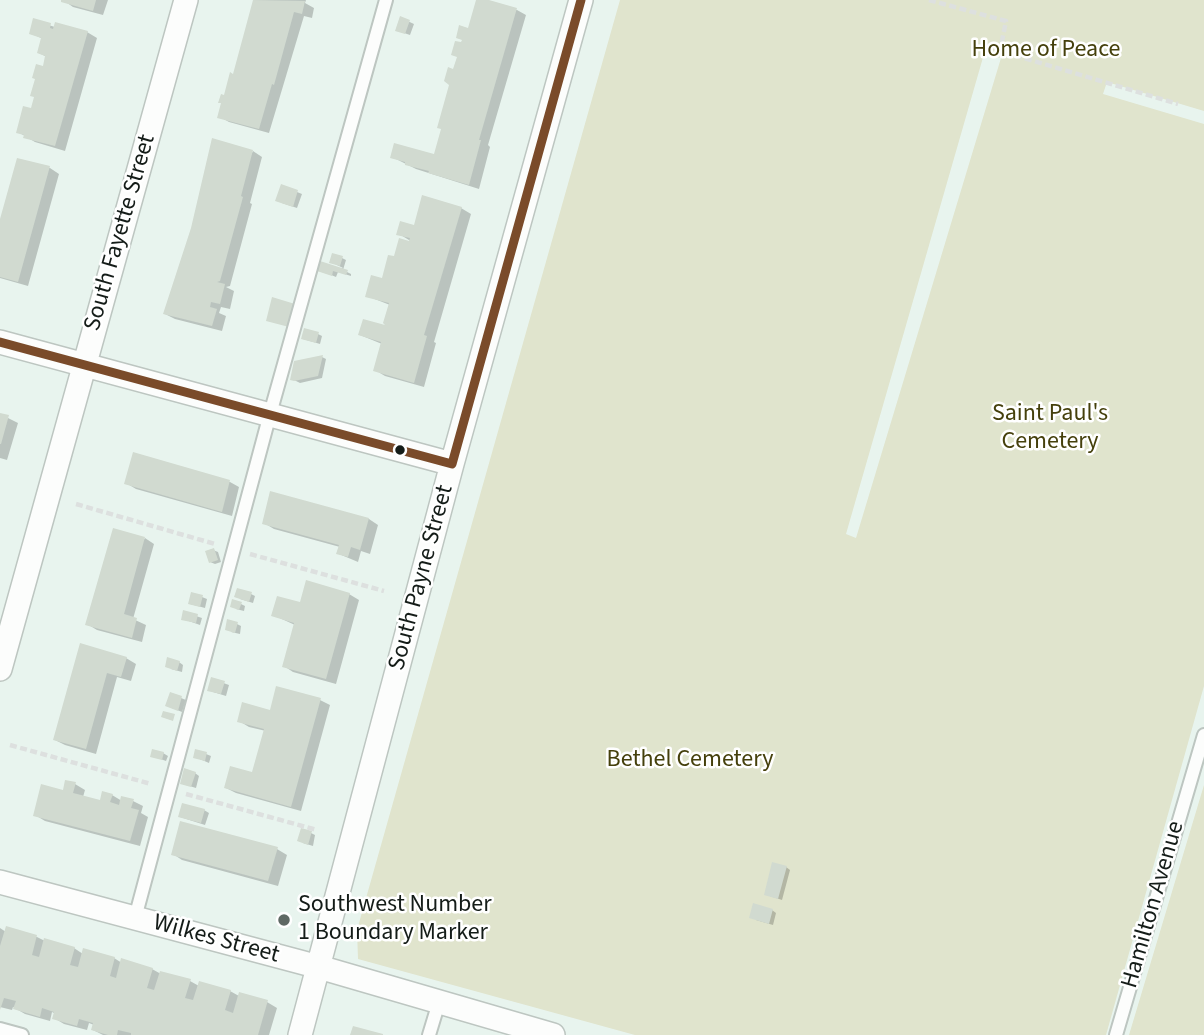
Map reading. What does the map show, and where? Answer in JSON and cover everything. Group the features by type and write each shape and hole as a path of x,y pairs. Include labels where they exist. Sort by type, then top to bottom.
{"street":[{"name":"South Fayette Street","path":"0,669 6,627 85,365 186,0"},
{"name":"South Payne Street","path":"300,1035 452,464 581,0"},
{"path":"0,342 452,464"},
{"name":"Wilkes Street","path":"0,882 319,967 553,1035"}],"lane":[{"path":"135,918 270,414 386,0"},
{"name":"Hamilton Avenue","path":"1116,1035 1204,736"},
{"path":"429,1035 439,1002"},
{"path":"0,1029 22,1035"}],"path":[{"path":"929,0 1006,22 1000,51 1178,104"}],"green space":[{"name":"Bethel Cemetery","path":"620,0 1204,0 1204,111 1107,82 1103,94 1204,124 1204,686 1106,1035 635,1035 358,959 357,930","holes":["984,54 1001,58 856,538 846,534"]},
{"path":"1204,785 1204,1035 1129,1035"}],"building":[{"path":"61,0 96,0 93,11"},
{"path":"253,0 305,1 302,14 294,12 259,129 217,118 221,103 218,103 221,94 224,95 230,72 233,74"},
{"path":"476,0 489,0 517,8 479,140 469,185 390,158 394,143 434,154 441,129 437,128 449,85 444,81 448,67 453,69 457,57 451,55 455,41 462,40 456,38 459,25 468,28"},
{"path":"400,16 410,20 405,34 395,31"},
{"path":"33,18 51,23 50,28 53,29 55,22 88,31 55,146 23,138 24,135 16,133 23,106 31,108 34,97 30,96 35,79 32,78 36,64 43,66 45,56 37,53 41,38 29,34"},
{"path":"212,138 253,150 241,196 243,197 220,281 217,282 225,284 220,304 211,302 210,307 217,309 212,326 163,314 191,228"},
{"path":"17,158 50,166 18,282 0,277 0,219"},
{"path":"281,184 298,190 293,207 275,201"},
{"path":"422,195 462,207 424,335 427,336 414,383 373,371 381,342 358,335 363,319 385,325 383,323 389,303 365,297 371,275 382,278 388,255 394,256 399,238 409,241 410,238 396,235 400,221 414,225"},
{"path":"332,253 343,256 340,266 329,263"},
{"path":"320,261 348,270 346,275 333,271 332,276 317,271"},
{"path":"272,297 295,304 289,327 266,321"},
{"path":"304,328 319,332 316,343 301,339"},
{"path":"323,355 318,376 290,380 294,361"},
{"path":"0,413 9,415 1,444 0,444"},
{"path":"133,452 230,480 222,512 124,484"},
{"path":"270,491 369,518 360,550 351,547 348,557 336,554 339,545 262,524"},
{"path":"113,528 145,537 124,614 137,618 132,638 85,625"},
{"path":"214,548 218,560 209,563 205,551"},
{"path":"306,580 350,593 326,679 282,667 294,623 271,616 277,596 300,602"},
{"path":"237,588 252,592 249,602 234,597"},
{"path":"191,592 203,595 200,607 188,604"},
{"path":"232,599 242,602 239,610 230,607"},
{"path":"183,610 198,614 196,623 181,620"},
{"path":"227,619 238,622 235,633 225,630"},
{"path":"80,643 127,657 121,677 107,673 86,749 53,740"},
{"path":"167,657 180,661 177,671 165,667"},
{"path":"211,677 225,681 221,694 207,691"},
{"path":"276,686 321,698 291,807 224,788 230,766 252,772 264,729 237,722 242,702 270,710"},
{"path":"170,692 182,696 178,711 165,706"},
{"path":"163,711 175,714 173,721 161,717"},
{"path":"152,749 164,752 162,760 150,757"},
{"path":"195,749 207,752 205,761 193,758"},
{"path":"184,768 196,772 191,787 180,784"},
{"path":"65,780 76,782 73,793 100,800 102,791 113,794 110,802 119,805 121,796 134,799 131,808 139,810 130,841 33,816 41,784 63,790"},
{"path":"182,803 205,809 201,823 178,817"},
{"path":"180,821 278,847 268,881 171,855"},
{"path":"301,828 312,831 308,845 297,841"},
{"path":"772,862 787,866 778,899 764,895"},
{"path":"753,903 773,909 769,924 749,918"},
{"path":"6,926 37,935 32,955 39,957 44,938 75,947 70,965 78,967 83,948 115,957 110,976 116,978 121,958 153,968 147,988 154,990 160,971 191,979 185,998 193,1000 199,981 231,990 225,1010 233,1013 239,992 268,1000 258,1035 131,1035 118,1030 117,1035 108,1035 91,1030 93,1023 79,1019 77,1026 52,1019 54,1012 42,1008 40,1017 13,1009 16,1001 4,998 0,1010 0,946"},
{"path":"353,1026 383,1034 383,1035 350,1035"}],"transit line":[{"path":"0,342 452,464 581,0"}],"place":[{"name":"Southwest Number 1 Boundary Marker","path":"284,920"}],"park label":[{"name":"Home of Peace","path":"1046,51"},
{"name":"Saint Paul's Cemetery","path":"1050,429"}]}
